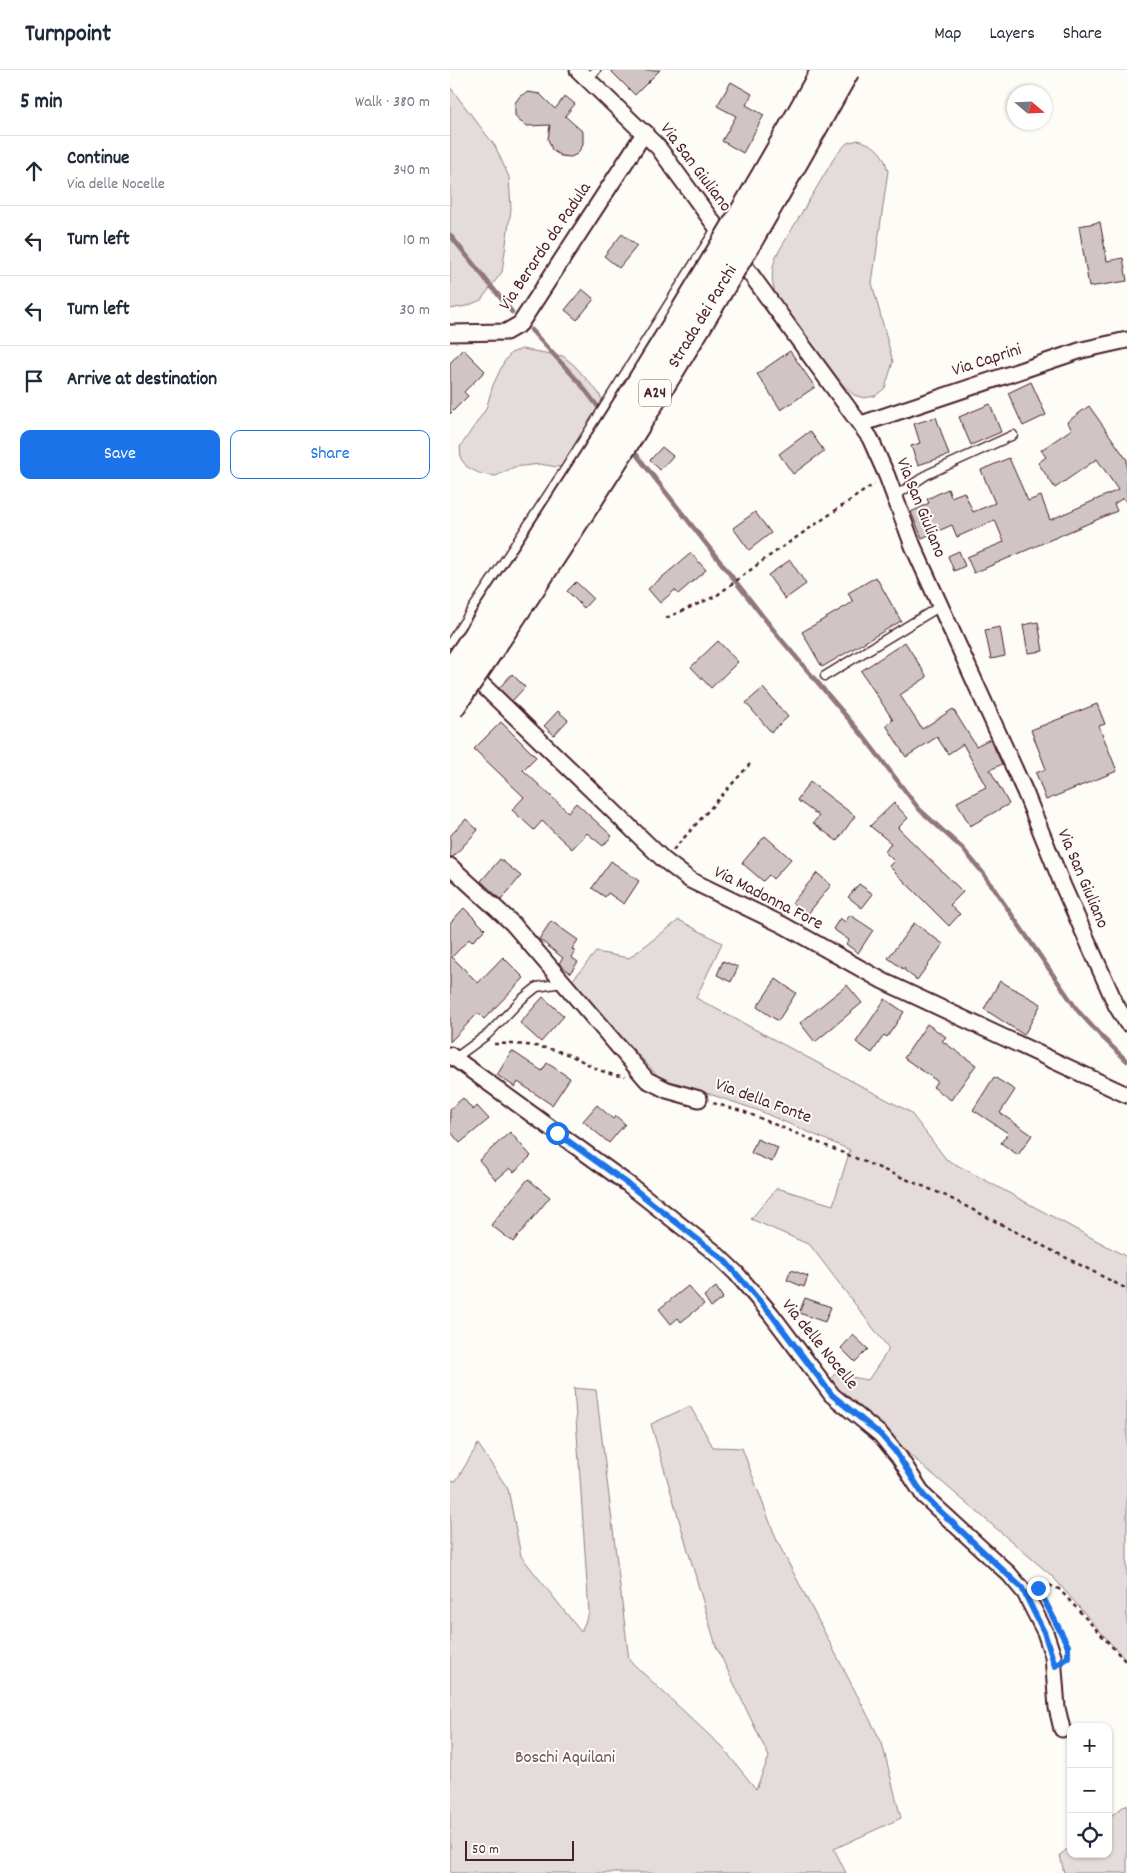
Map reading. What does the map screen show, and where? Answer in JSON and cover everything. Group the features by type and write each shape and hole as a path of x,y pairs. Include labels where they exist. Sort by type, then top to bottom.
{"highway":[{"name":"Strada dei Parchi","path":"450,675 622,412 730,236 825,70"},
{"name":"Strada dei Parchi","path":"450,708 554,552 674,363 753,233 846,70"}],"street":[{"name":"Via San Giuliano","path":"587,73 658,147 861,424 874,445 913,546 942,605 1025,792 1067,895 1116,1005 1127,1023"},
{"name":"Via Berardo da Padula","path":"450,333 506,332 520,324 645,132"},
{"name":"Via Caprini","path":"861,424 1082,350 1127,340"},
{"name":"Via Madonna Fore","path":"450,654 664,860 690,880 784,925 883,981 1127,1095"},
{"name":"Via della Fonte","path":"450,866 514,924 562,983 652,1084 699,1099"},
{"name":"Via delle Nocelle","path":"452,1057 628,1184 725,1261 771,1314 832,1395 881,1435 895,1451 924,1496 1022,1588 1044,1632 1055,1666 1057,1708 1062,1729"}],"lane":[{"path":"450,643 567,466 717,227"},
{"path":"895,496 928,474 1013,435"},
{"path":"825,676 942,605"},
{"path":"452,1057 488,1034 522,999 538,987 562,983"}],"path":[{"path":"666,618 709,600 887,476"},
{"path":"664,860 750,764"},
{"path":"471,1045 510,1044 536,1046 575,1058 601,1072 621,1076 644,1076"},
{"name":"Via della Fonte","path":"699,1099 745,1112 944,1195 1127,1289"},
{"path":"1038,1588 1039,1581 1059,1589 1127,1663"},
{"path":"1055,1666 1068,1657 1068,1646 1060,1629"}],"green space":[{"path":"450,87 495,146 509,177 511,209 502,272 481,300 467,306 450,309"},
{"path":"858,140 870,144 878,151 884,159 888,171 872,283 893,362 885,388 875,396 864,398 854,395 844,386 776,296 772,276 776,256 836,155 847,143"},
{"path":"522,349 563,356 574,365 602,399 600,424 579,457 569,465 557,467 540,464 514,467 496,476 481,474 467,467 461,459 460,447 486,409 493,385 504,362 511,353"},
{"path":"679,920 722,943 696,998 910,1112 946,1159 1127,1257 1127,1662 1052,1576 826,1383 835,1374 868,1380 889,1349 810,1245 751,1219 777,1188 833,1205 850,1150 757,1110 659,1077 571,982 596,952 629,958"},
{"name":"Boschi Aquilani","path":"574,1388 596,1390 629,1660 722,1747 756,1789 769,1757 716,1646 651,1424 690,1406 713,1447 742,1448 777,1541 882,1743 901,1818 834,1849 846,1873 450,1873 450,1480 456,1481 478,1444 508,1489 521,1556 581,1632 589,1613"},
{"path":"1127,1804 1127,1873 1064,1873 1060,1855 1067,1849 1067,1858 1112,1858 1112,1815"}],"building":[{"path":"610,70 660,70 635,95"},
{"path":"731,82 752,94 746,105 764,115 743,153 722,141 736,116 717,106"},
{"path":"528,92 540,94 555,109 565,96 575,104 565,116 583,132 583,145 577,154 571,157 561,156 552,150 548,139 550,125 527,126 518,120 515,115 515,103 520,96"},
{"path":"1100,222 1107,261 1123,258 1127,281 1089,287 1079,226"},
{"path":"622,234 637,246 619,268 604,256"},
{"path":"582,289 594,299 577,320 565,310"},
{"path":"463,349 485,371 464,392 468,396 450,414 450,363"},
{"path":"790,351 815,387 781,410 757,374"},
{"path":"1031,382 1046,415 1023,426 1008,393"},
{"path":"990,404 1001,432 971,445 959,417"},
{"path":"1089,406 1127,460 1127,503 1123,498 1114,504 1117,511 974,573 967,557 1004,542 995,520 957,537 952,525 922,538 911,512 929,503 927,499 948,489 951,497 964,492 973,512 995,503 981,470 1009,458 1028,501 1041,496 1050,520 1118,490 1097,459 1055,488 1038,463 1046,457 1041,450 1072,429 1067,422"},
{"path":"936,417 949,455 918,465 911,446 920,443 914,424"},
{"path":"810,431 824,451 793,474 779,454"},
{"path":"662,447 673,456 660,470 650,460"},
{"path":"755,512 771,533 749,550 733,528"},
{"path":"959,551 965,566 954,571 948,556"},
{"path":"691,553 706,570 678,594 675,590 660,603 648,589"},
{"path":"790,560 806,584 785,599 768,575"},
{"path":"876,577 901,621 822,667 802,632 853,602 848,593"},
{"path":"576,582 593,598 584,608 567,591"},
{"path":"1038,622 1043,651 1028,653 1023,625"},
{"path":"1000,627 1005,656 991,659 985,630"},
{"path":"718,641 738,662 711,688 691,667"},
{"path":"905,642 927,677 900,695 922,729 953,709 976,746 990,739 1002,764 990,770 1009,804 970,826 957,802 986,787 963,744 948,754 937,737 906,757 886,725 893,720 861,671"},
{"path":"512,674 525,687 512,701 499,688"},
{"path":"763,688 788,717 771,732 746,703"},
{"path":"1097,704 1105,724 1099,726 1117,771 1046,800 1036,773 1046,769 1031,730"},
{"path":"558,711 568,720 554,735 544,726"},
{"path":"501,722 536,757 523,770 568,812 576,803 612,836 603,846 587,833 572,849 542,821 534,830 512,810 524,797 474,749"},
{"path":"810,782 855,816 837,841 813,823 819,816 797,800"},
{"path":"894,803 908,818 898,828 963,892 950,905 960,914 949,926 889,866 894,861 885,852 891,843 870,826"},
{"path":"466,819 478,830 453,857 450,857 450,836"},
{"path":"765,836 791,859 773,879 769,875 763,881 742,863"},
{"path":"500,859 521,876 501,900 481,881"},
{"path":"611,861 639,881 624,904 608,893 605,897 592,888"},
{"path":"817,873 831,885 807,915 792,903"},
{"path":"859,884 873,894 862,908 848,897"},
{"path":"464,908 485,929 472,942 469,939 452,957 478,983 503,957 524,978 484,1019 478,1013 450,1042 450,923"},
{"path":"850,915 873,930 858,953 846,944 849,940 833,929 840,918 845,922"},
{"path":"551,921 578,940 572,949 575,952 571,957 578,962 570,973 559,963 563,958 539,939"},
{"path":"914,923 943,944 917,980 904,970 905,968 903,969 888,958"},
{"path":"723,961 738,967 731,982 717,975"},
{"path":"776,979 796,993 778,1021 757,1007"},
{"path":"1000,981 1041,1004 1024,1035 984,1009"},
{"path":"847,985 862,1003 815,1042 800,1023"},
{"path":"543,997 564,1016 541,1042 520,1023"},
{"path":"885,999 904,1012 887,1037 884,1035 872,1053 856,1042"},
{"path":"927,1024 946,1037 942,1041 976,1065 951,1100 933,1087 937,1081 904,1058"},
{"path":"512,1051 542,1071 547,1063 570,1078 552,1105 518,1082 515,1087 497,1075"},
{"path":"994,1077 1015,1090 1000,1113 1032,1135 1018,1155 1001,1143 1008,1133 973,1110"},
{"path":"463,1098 473,1110 477,1106 489,1119 460,1143 450,1131 450,1109"},
{"path":"597,1105 613,1119 616,1116 625,1124 609,1143 583,1121"},
{"path":"510,1132 531,1156 514,1172 510,1168 496,1180 479,1160"},
{"path":"757,1139 778,1148 772,1162 751,1153"},
{"path":"528,1179 550,1197 513,1242 491,1225"},
{"path":"791,1270 808,1276 804,1287 787,1280"},
{"path":"688,1286 704,1304 681,1322 678,1318 671,1324 659,1309"},
{"path":"716,1287 723,1298 711,1307 704,1296"},
{"path":"805,1298 831,1307 825,1322 799,1313"},
{"path":"853,1335 868,1349 855,1362 841,1348"}],"waterway":[{"path":"450,235 512,312"},
{"path":"531,330 579,382 602,412"},
{"path":"632,449 779,637 864,737 919,809 963,849 983,873 1078,1011 1127,1061"}],"route":[{"path":"557,1133 628,1184 725,1261 771,1314 832,1395 881,1435 895,1451 924,1496 1022,1588 1049,1643 1055,1666 1068,1657 1068,1646 1038,1588"}]}
